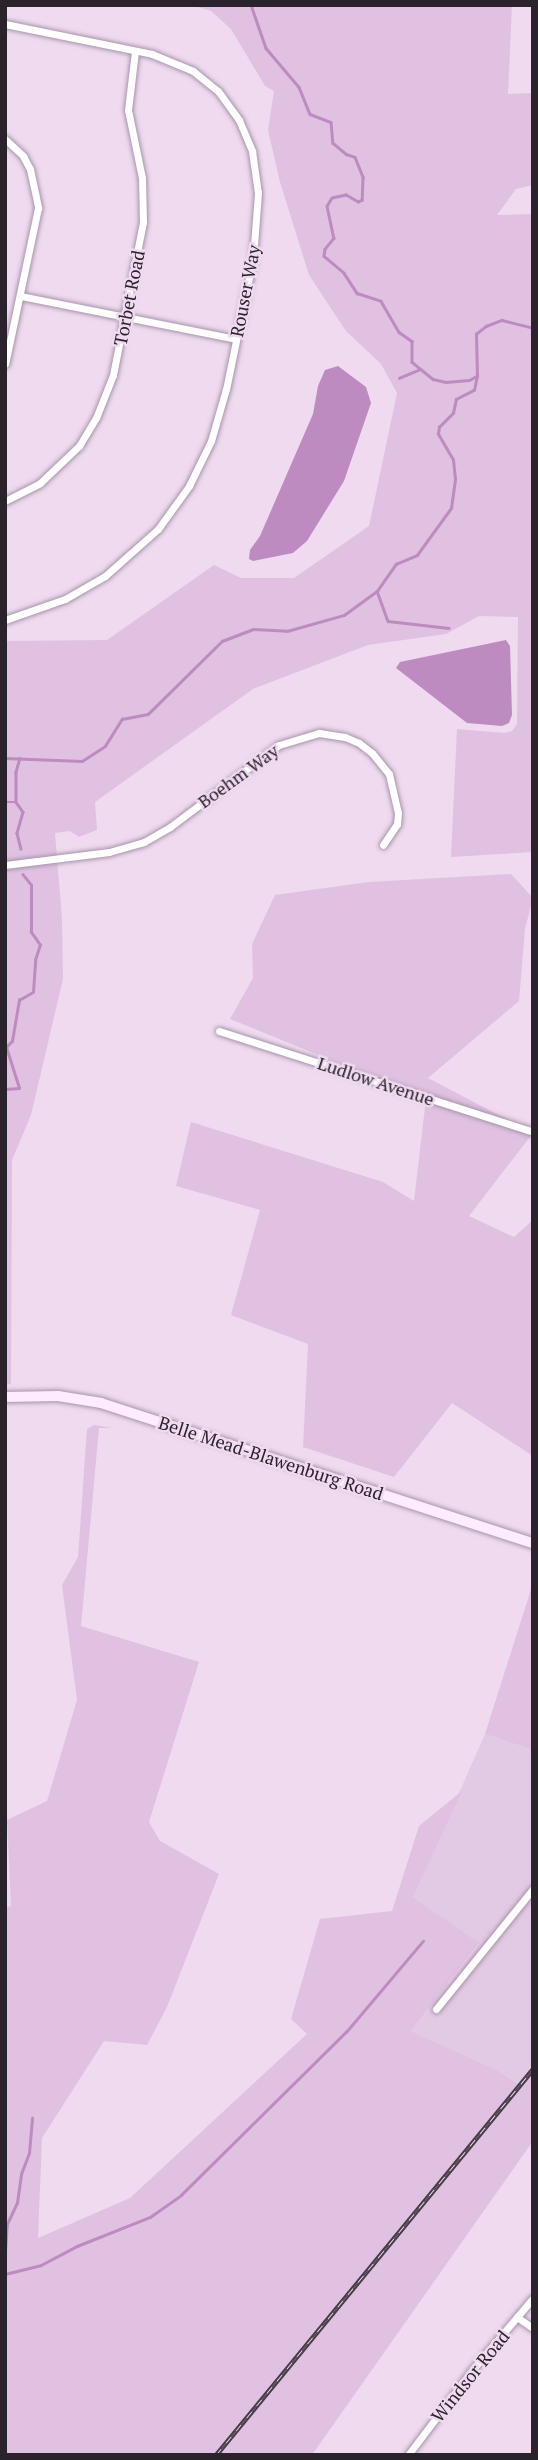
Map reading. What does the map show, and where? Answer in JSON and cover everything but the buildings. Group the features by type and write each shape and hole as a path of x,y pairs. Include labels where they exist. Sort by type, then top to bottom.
{"street":[{"name":"Rouser Way","path":"5,24 135,51 182,65 205,80 229,105 250,144 258,193 256,235 224,400 211,441 189,486 158,529 124,561 86,588 44,608 5,620"},
{"name":"Torbet Road","path":"5,501 55,471 88,432 114,375 144,207 142,178 128,110 135,51"},
{"path":"5,139 23,156 38,197 36,226 5,365"},
{"path":"21,296 236,339"},
{"name":"Boehm Way","path":"5,865 109,852 144,842 170,827 279,745 319,733 345,737 359,743 372,753 389,774 398,813 397,824 383,845"},
{"name":"Ludlow Avenue","path":"219,1031 532,1130"},
{"name":"Belle Mead-Blawenburg Road","path":"5,1397 58,1396 101,1403 533,1543"},
{"path":"436,2009 533,1889"},
{"name":"Windsor Road","path":"410,2452 473,2369 533,2298"},
{"path":"517,2317 533,2329"},
{"path":"410,2452 420,2455"}],"shaded area":[{"path":"191,5 512,5 508,94 533,93 533,185 516,189 497,215 533,214 533,852 451,857 457,729 505,733 512,731 517,724 518,617 479,616 446,634 368,645 253,689 95,802 97,830 79,837 70,831 55,833 62,919 63,979 31,1115 12,1160 11,1384 5,1385 5,641 107,640 214,565 241,578 294,578 369,526 397,393 381,364 346,331 309,275 280,182 268,130 274,91 265,86 231,29 211,11"},
{"path":"338,366 366,387 371,403 344,481 307,541 293,553 253,561 249,559 250,550 260,536 313,414 318,386 325,370"},
{"path":"506,640 510,646 512,715 509,723 502,726 467,723 396,668 400,662"},
{"path":"511,874 533,898 525,929 519,1001 428,1078 533,1133 469,1216 514,1237 533,1220 533,1456 452,1403 394,1477 303,1447 308,1344 231,1315 260,1210 176,1186 191,1122 383,1182 414,1201 426,1099 230,1019 253,978 252,944 275,895 369,882"},
{"path":"94,1425 112,1428 99,1428 81,1626 199,1662 149,1822 160,1841 219,1874 167,2007 147,2045 104,2041 42,2138 38,2238 130,2198 307,2034 291,2019 320,1919 392,1911 419,1826 462,1791 413,1897 479,1943 411,2031 497,2070 520,2085 533,2070 533,2141 312,2455 5,2455 5,1908 11,1906 7,1820 47,1801 77,1700 62,1585 78,1557 87,1429"},
{"path":"533,1583 533,1750 485,1734"},
{"path":"485,1734 533,1750 533,2070 520,2085 497,2070 411,2031 479,1944 413,1897"}],"waterway":[{"path":"251,5 266,48 299,87 310,114 331,122 333,143 346,154 355,157 363,177 362,200 358,202 346,195 332,198 327,206 334,238 325,249 324,256 344,273 357,293 381,301 399,332 412,341 412,362 433,379 446,382 469,380 477,376 476,334 486,326 502,320 533,328"},
{"path":"399,378 420,369"},
{"path":"5,758 82,761 105,746 122,719 148,714 222,641 253,629 287,631 344,615 377,591 396,564 417,555 451,508 455,479 453,460 438,434 439,427 453,413 456,399 474,390 477,376"},
{"path":"377,591 388,621 449,628"},
{"path":"20,758 16,772 16,802 23,812 17,833 21,849"},
{"path":"5,802 16,802"},
{"path":"5,1089 19,1088 6,1047 12,1041 19,1000 33,992 35,960 40,945 31,932 31,885 23,875"},
{"path":"5,2274 41,2265 77,2246 150,2217 181,2195 346,2032 423,1941"},
{"path":"5,2251 7,2224 17,2203 21,2174 29,2153 32,2118"}],"railway":[{"path":"216,2455 533,2069"}]}
